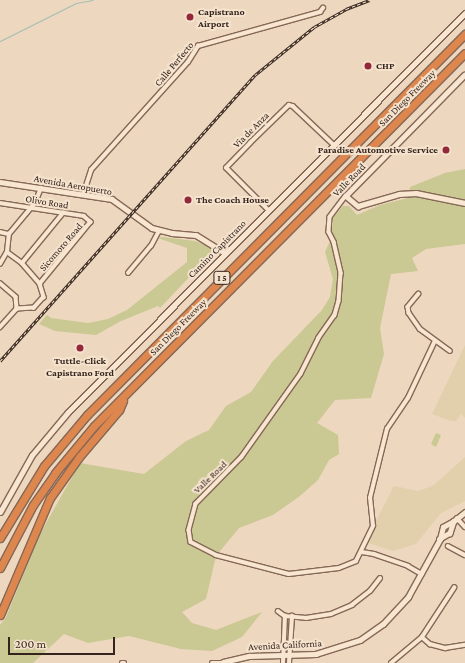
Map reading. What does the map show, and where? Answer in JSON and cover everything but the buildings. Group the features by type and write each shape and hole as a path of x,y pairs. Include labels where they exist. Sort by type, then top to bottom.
{"highway":[{"name":"San Diego Freeway","path":"0,538 44,466 87,415 465,34"},
{"name":"San Diego Freeway","path":"0,568 20,526 55,473 94,426 465,53"},
{"path":"0,615 50,498 72,466 119,410 126,395"}],"main road":[{"name":"Camino Capistrano","path":"0,512 26,464 49,433 225,253 465,13"}],"street":[{"name":"Calle Perfecto","path":"83,195 91,170 188,62 198,46 320,12 323,8"},
{"name":"Valle Road","path":"435,341 408,398 388,429 370,498 373,526 362,552 356,561 344,567 289,574 204,551 191,542 189,537 196,504 242,457 301,374 320,338 335,315 339,302 341,273 334,242 329,232 330,217 346,196 465,75"},
{"name":"Via de Anza","path":"268,210 226,168 250,143 289,105 293,106 333,144"},
{"name":"Avenida Aeropuerto","path":"0,182 120,202 145,223 159,231 196,235 225,253"},
{"path":"0,264 7,252 9,234 32,208 41,188"},
{"path":"346,196 358,206 400,194 416,193 465,203"},
{"name":"Olivo Road","path":"0,203 84,216 91,220"},
{"path":"22,263 63,213"},
{"name":"Sicomoro Road","path":"17,308 34,308 44,297 40,284 90,226 91,220"},
{"path":"128,273 151,246 159,231"},
{"path":"0,232 9,234"},
{"path":"7,252 22,263 40,284"},
{"path":"0,284 16,297 17,308 0,328"},
{"path":"418,294 408,309 420,329 450,351"},
{"path":"463,513 465,519"},
{"name":"Avenida California","path":"212,663 223,663 249,656 328,652 360,640 383,624 402,605 422,574 440,539 443,527 463,513"},
{"path":"456,519 465,527"},
{"name":"Avenida California","path":"440,539 450,533 456,519"},
{"path":"448,546 464,553"},
{"path":"362,552 374,554 408,566 422,574"},
{"path":"278,612 285,616 310,617 343,610 370,591 380,578"},
{"path":"391,663 422,637 454,588"},
{"path":"283,663 283,630 285,616"},
{"path":"289,663 292,616"},
{"path":"283,630 290,630"},
{"path":"422,637 430,644 445,648 465,645"}],"shaded area":[{"path":"465,169 465,244 426,249 412,258 418,271 391,274 380,328 384,354 371,398 335,400 317,423 338,435 339,454 329,460 318,480 300,496 273,515 239,528 216,556 206,599 182,612 192,623 216,630 262,612 242,637 212,651 181,649 129,636 88,643 64,634 33,663 0,663 0,625 6,617 40,534 80,463 144,474 186,441 209,430 226,406 251,392 273,361 322,310 330,297 333,279 325,252 331,239 333,218 343,206 349,206 357,215 380,205 408,198 410,187 445,173"},
{"path":"162,237 195,241 211,247 213,252 160,308 158,306 121,321 96,335 55,331 39,324 47,315 51,318 88,323 108,319 127,310 187,262 187,248 158,238"},
{"path":"465,345 465,418 461,414 456,421 451,421 432,414"},
{"path":"436,433 441,435 436,447 431,444"},
{"path":"465,457 465,501 441,513 416,544 393,551 365,542 394,486 418,491 427,488 434,485"}],"waterway":[{"path":"0,41 76,3 93,0"}],"railway":[{"path":"0,361 255,75 314,27 346,9 369,0"}],"place":[{"name":"Capistrano Airport","path":"190,17"},
{"name":"CHP","path":"368,66"},
{"name":"Paradise Automotive Service","path":"446,150"},
{"name":"The Coach House","path":"188,200"},
{"name":"Tuttle-Click Capistrano Ford","path":"80,348"}]}
